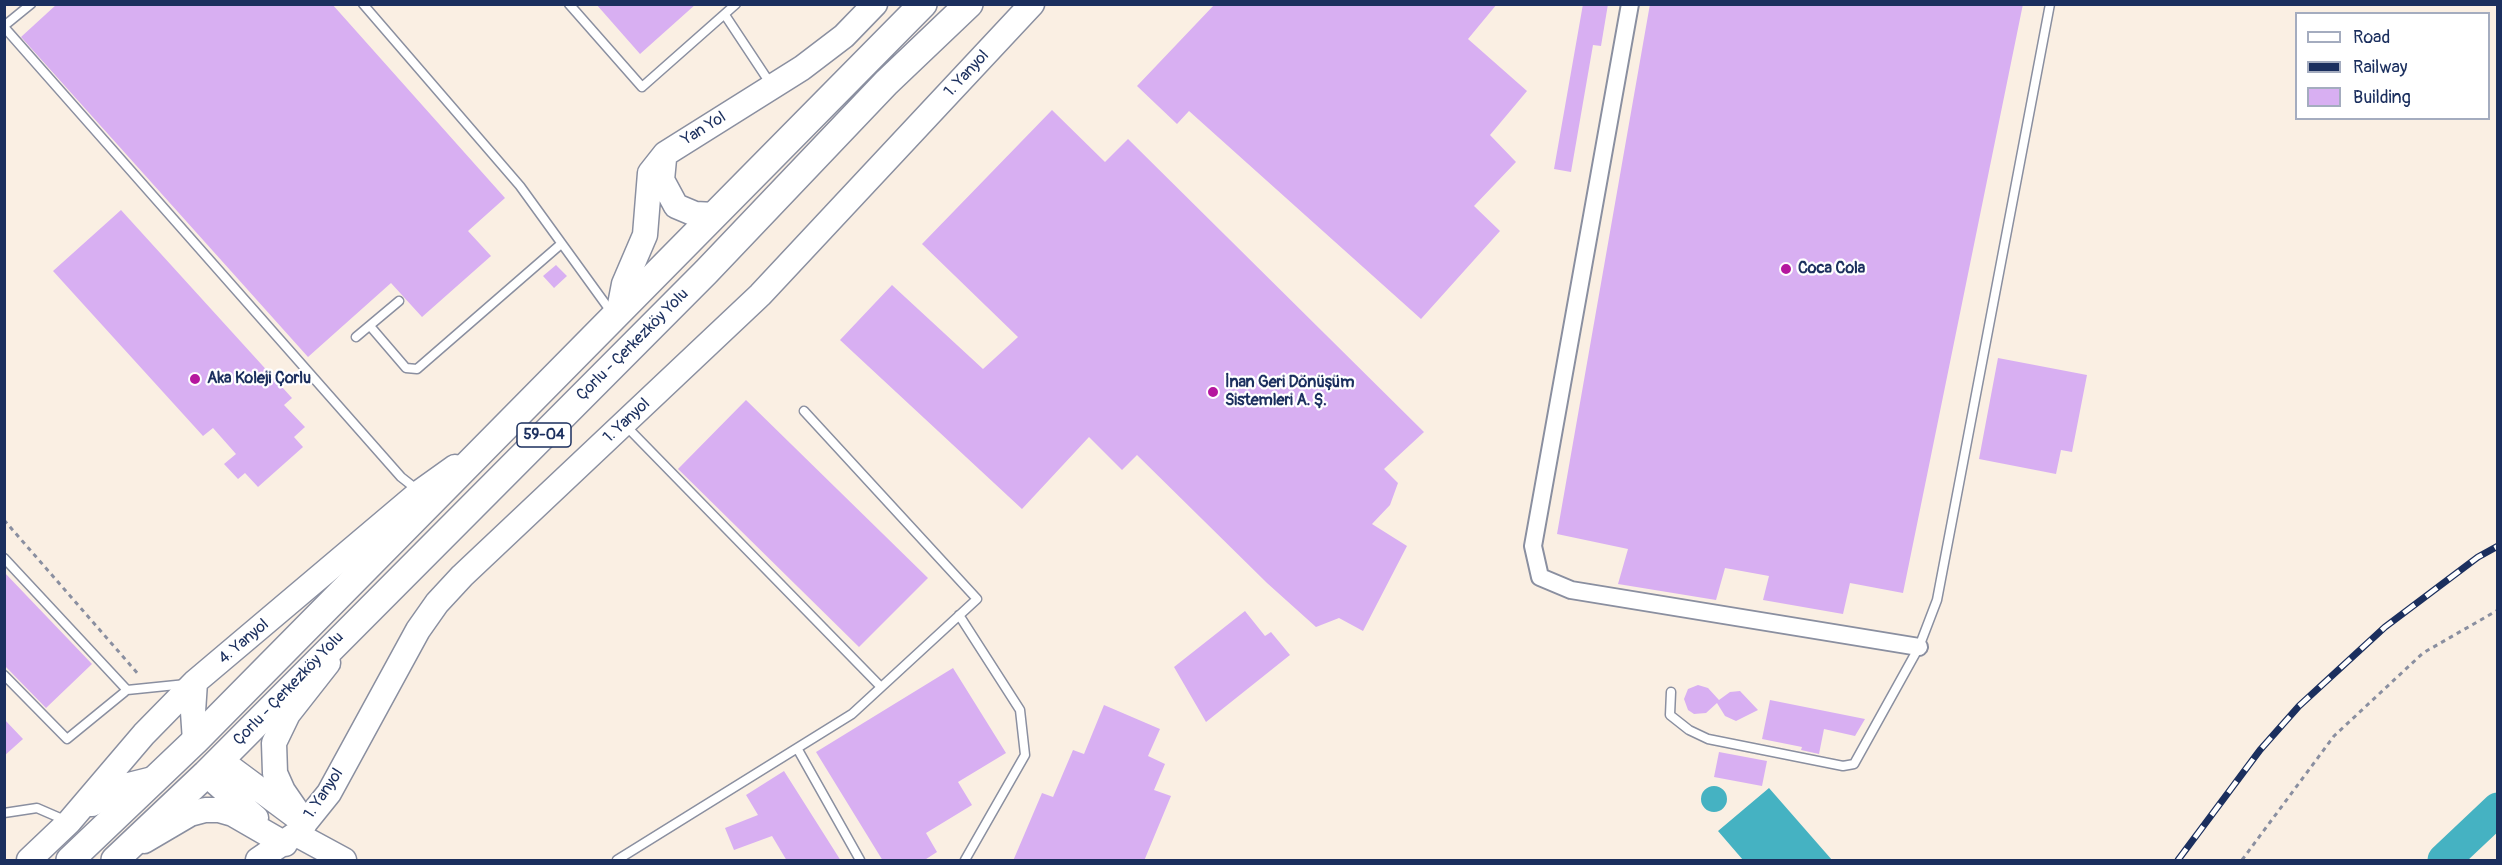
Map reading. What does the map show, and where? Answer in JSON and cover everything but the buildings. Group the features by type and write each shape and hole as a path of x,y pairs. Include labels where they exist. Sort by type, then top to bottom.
{"main road":[{"name":"Yan Yol","path":"616,313 624,284 645,235 650,173 665,154 772,86 843,36 875,4"},
{"name":"Çorlu - Çerkezköy Yolu","path":"70,861 195,741 922,4"},
{"name":"Çorlu - Çerkezköy Yolu","path":"118,857 213,767 706,272 886,83 969,4"},
{"name":"1. Yanyol","path":"258,861 296,834 329,793 418,630 437,603 462,576 760,295 1032,4"},
{"path":"665,154 662,180 676,206 695,214 715,215"},
{"name":"4. Yanyol","path":"30,861 69,822 144,734 195,682 420,492 482,448"},
{"path":"296,834 275,773 274,743 288,714 326,668 346,631"},
{"path":"195,682 193,712 195,741 213,767 296,834 344,861"},
{"path":"69,822 97,801 125,786 153,779"},
{"path":"118,857 190,814 205,810 233,814 296,834"}],"street":[{"path":"1630,4 1533,546 1540,578 1571,590 1919,647"}],"lane":[{"path":"31,4 4,26 401,477 420,492"},
{"path":"363,4 520,186 561,244 616,313"},
{"path":"569,4 642,87 736,4"},
{"path":"1671,692 1671,715 1689,730 1708,739 1843,766 1854,764 1919,647 1937,600 2050,4"},
{"path":"725,15 772,86"},
{"path":"369,326 406,368 417,369 561,244"},
{"path":"356,337 399,301"},
{"path":"617,861 852,714 977,598 804,411"},
{"path":"624,424 881,687"},
{"path":"4,558 127,690"},
{"path":"959,615 1020,710 1025,755 965,861"},
{"path":"4,675 67,739 127,690 195,682"},
{"path":"797,748 860,861"},
{"path":"4,813 37,808 54,813 69,822"}],"path":[{"path":"4,520 150,688"},
{"path":"2242,861 2334,736 2423,652 2498,610"}],"water":[{"path":"1714,786 1723,790 1727,799 1723,808 1714,812 1705,808 1701,799 1705,790"},
{"path":"1769,788 1832,860 1743,860 1718,831"}],"waterway":[{"path":"2444,860 2498,809"}],"railway":[{"path":"2178,860 2260,750 2299,706 2385,627 2478,557 2498,546"}],"place":[{"name":"Coca Cola","path":"1786,269"},
{"name":"Aka Koleji Çorlu","path":"195,379"},
{"name":"İnan Geri Dönüşüm Sistemleri A. Ş.","path":"1213,392"}]}
